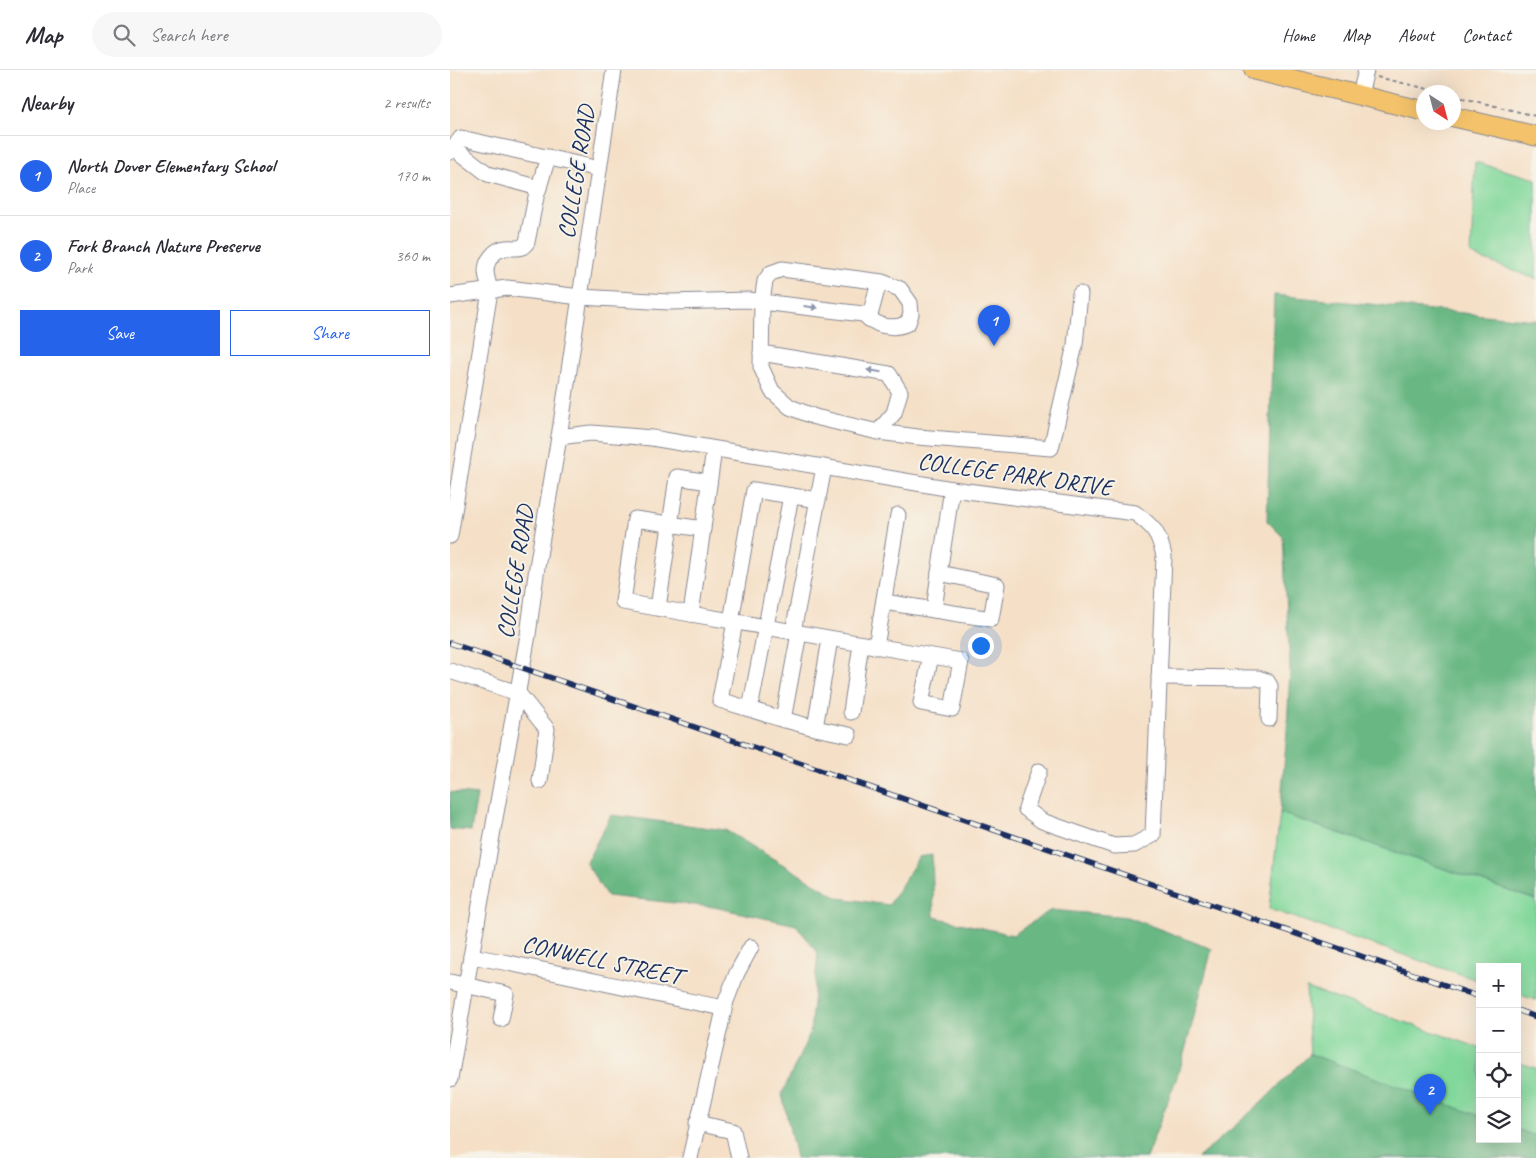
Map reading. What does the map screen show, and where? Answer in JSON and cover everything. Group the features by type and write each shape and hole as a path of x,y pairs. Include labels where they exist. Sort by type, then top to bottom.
{"main road":[{"path":"1254,70 1416,109"},
{"path":"1461,119 1536,136"}],"street":[{"name":"COLLEGE ROAD","path":"450,1080 528,635 614,70"},
{"path":"1360,96 1371,73"},
{"path":"455,145 548,157 599,169"},
{"path":"455,145 488,174 538,188"},
{"path":"450,536 490,291 486,270 489,260 494,253 504,248 518,249 524,247 527,242 538,188 548,157"},
{"path":"450,296 507,288 580,297 668,302 749,300 762,302 863,314 872,322 886,327 900,327 908,323 911,314 910,303 900,289 879,282 782,268 771,273 765,281 762,302 761,367 772,391 790,407 815,417 878,432 918,438 1051,448 1074,345 1080,294"},
{"path":"869,319 879,282"},
{"path":"762,353 889,374 900,392 894,413 878,432"},
{"name":"COLLEGE PARK DRIVE","path":"559,437 591,433 652,438 952,489 1135,513 1151,525 1160,538 1164,556 1153,836 1134,845 1114,846 1042,821 1026,808 1039,771"},
{"path":"691,614 714,449"},
{"path":"784,720 796,633 824,467"},
{"path":"658,608 677,477 709,482"},
{"path":"934,610 952,489"},
{"path":"818,500 754,490 720,700 784,720 849,735"},
{"path":"750,709 791,496"},
{"path":"876,647 898,515"},
{"path":"703,529 635,520 623,602 931,656"},
{"path":"884,602 991,620 997,585 939,573"},
{"path":"815,728 830,639"},
{"path":"850,712 861,644"},
{"path":"450,671 518,693 547,729 540,781"},
{"path":"1160,677 1258,678 1267,681 1270,686 1268,718"},
{"path":"690,1158 724,1008 736,973 751,947"},
{"name":"CONWELL STREET","path":"471,956 724,1008"},
{"path":"450,982 506,994 501,1019"},
{"path":"697,1124 733,1131 739,1158"}],"path":[{"path":"1371,73 1416,85"},
{"path":"1461,98 1536,116"}],"green space":[{"path":"1475,162 1536,179 1536,279 1471,255"},
{"path":"1274,295 1536,320 1536,900 1280,813 1290,668 1283,537 1267,521"},
{"path":"450,792 477,795 471,831 450,829"},
{"path":"1280,813 1536,900 1536,1000 1521,995 1521,963 1476,963 1476,980 1269,909"},
{"path":"611,815 725,830 839,898 889,905 919,857 932,855 934,917 1013,935 1051,910 1128,917 1212,949 1180,1069 1146,1158 796,1158 782,1094 810,1033 818,953 796,925 714,907 607,896 586,863"},
{"path":"1306,988 1476,1047 1476,1143 1521,1143 1521,1063 1536,1068 1536,1158 1372,1158 1385,1082 1310,1054"},
{"path":"1310,1054 1476,1115 1476,1143 1521,1143 1521,1130 1536,1136 1536,1158 1198,1158 1261,1103"}],"railway":[{"path":"450,643 1476,996"},
{"path":"1521,1011 1536,1017"}],"place":[{"name":"North Dover Elementary School","path":"994,346"},
{"name":"Fork Branch Nature Preserve","path":"1430,1115"}]}
